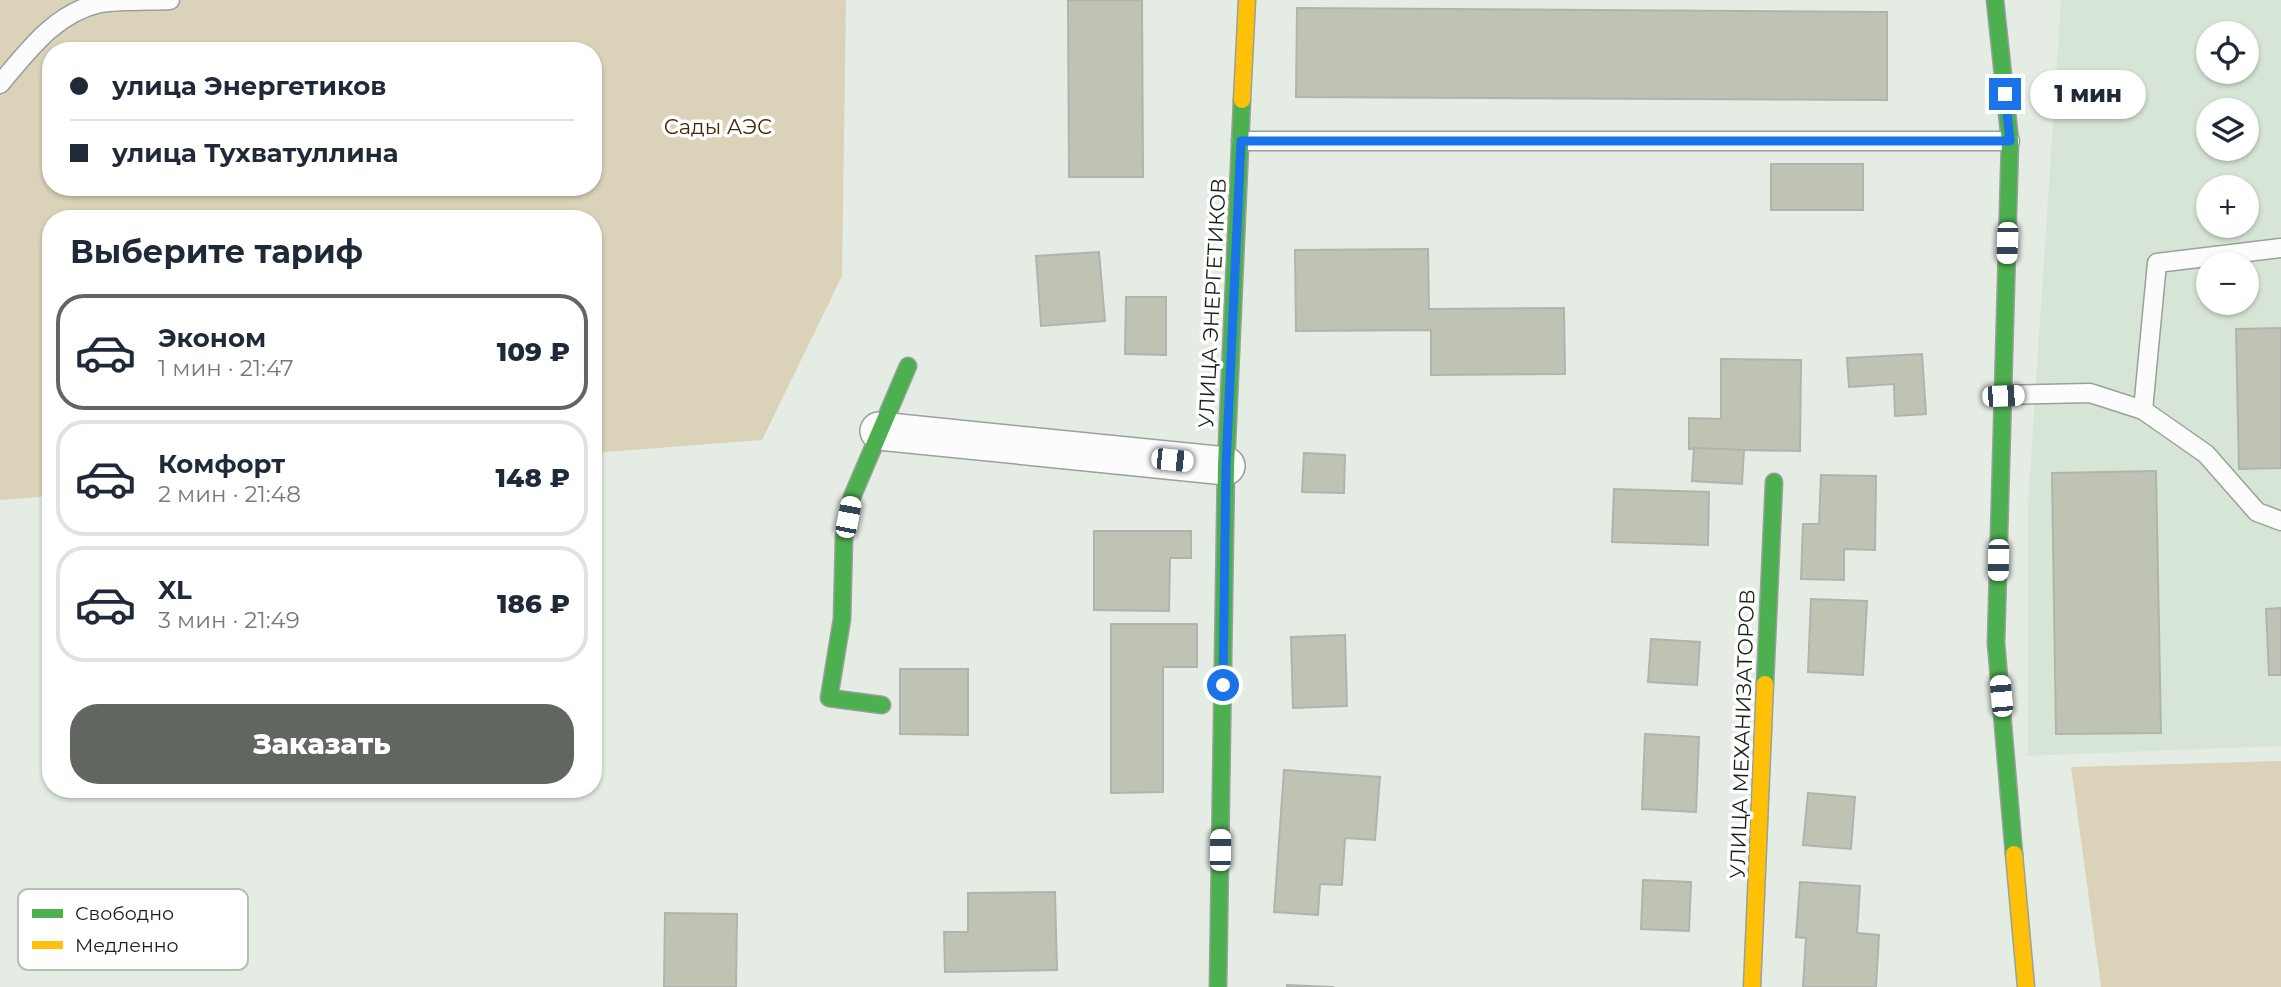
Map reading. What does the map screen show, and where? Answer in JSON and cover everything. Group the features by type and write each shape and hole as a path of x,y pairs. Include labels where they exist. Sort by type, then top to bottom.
{"street":[{"name":"УЛИЦА ЭНЕРГЕТИКОВ","path":"1218,987 1226,466 1247,0"},
{"path":"1995,0 2010,141 1996,643 2026,987"},
{"path":"882,705 829,698 842,619 844,538 852,497 908,366"},
{"path":"879,431 1226,466"},
{"name":"УЛИЦА МЕХАНИЗАТОРОВ","path":"1752,987 1774,482"}],"lane":[{"path":"0,84 44,33 78,11 100,3 170,0"},
{"path":"1241,141 2010,141"},
{"path":"2143,410 2157,263 2281,248"},
{"path":"2003,396 2090,393 2143,410 2206,454 2257,512 2281,521"}],"shaded area":[{"path":"2061,0 2281,0 2281,746 2028,756 2028,505"}],"green space":[{"name":"Сады АЭС","path":"0,0 846,0 842,276 762,440 602,452 602,210 42,210 42,497 0,500"},
{"path":"2281,761 2281,987 2101,987 2071,767"}],"building":[{"path":"1068,0 1142,0 1143,177 1069,177"},
{"path":"1297,8 1887,12 1887,100 1296,97"},
{"path":"1771,164 1863,164 1863,210 1771,210"},
{"path":"1428,249 1429,309 1564,308 1565,374 1431,375 1431,330 1296,331 1295,250"},
{"path":"1099,252 1105,321 1041,326 1036,256"},
{"path":"1126,297 1166,297 1166,355 1125,354"},
{"path":"2281,328 2281,468 2239,469 2236,329"},
{"path":"1922,354 1926,414 1895,416 1894,384 1849,387 1847,358"},
{"path":"1721,359 1801,360 1800,451 1689,449 1689,418 1721,419"},
{"path":"1694,448 1744,450 1742,484 1692,481"},
{"path":"1304,453 1345,455 1344,493 1302,492"},
{"path":"2156,471 2161,733 2056,734 2052,473"},
{"path":"1821,475 1876,476 1875,550 1844,549 1844,580 1801,579 1803,524 1819,524"},
{"path":"1614,489 1709,492 1708,545 1612,542"},
{"path":"1094,531 1191,531 1191,558 1170,558 1169,611 1094,610"},
{"path":"1811,599 1867,601 1863,675 1808,672"},
{"path":"2281,608 2281,675 2269,675 2266,609"},
{"path":"1111,624 1197,624 1197,667 1163,667 1163,792 1111,793"},
{"path":"1345,635 1347,706 1293,708 1291,637"},
{"path":"1651,639 1700,642 1697,685 1648,682"},
{"path":"900,669 968,669 968,735 900,734"},
{"path":"1645,734 1699,737 1696,812 1642,809"},
{"path":"1284,770 1380,777 1375,840 1345,838 1342,885 1320,884 1318,915 1274,912"},
{"path":"1808,793 1855,797 1851,849 1803,845"},
{"path":"1643,880 1691,882 1689,931 1641,929"},
{"path":"1800,882 1860,886 1857,933 1879,935 1876,987 1803,987 1806,938 1796,937"},
{"path":"1055,892 1057,970 945,972 944,932 968,932 968,893"},
{"path":"665,913 737,914 736,987 664,987"},
{"path":"1287,985 1334,987 1287,987"}],"traffic: fast":[{"path":"1995,0 2010,141 1996,643 2014,854"},
{"path":"1218,987 1226,466 1242,100"},
{"path":"882,705 829,698 842,619 844,538 852,497 908,366"},
{"path":"1765,684 1774,482"}],"traffic: slow":[{"path":"1242,100 1247,0"},
{"path":"1752,987 1765,684"},
{"path":"2014,854 2026,987"}],"route":[{"path":"1223,685 1226,466 1241,141 2010,141 2005,94"}]}
